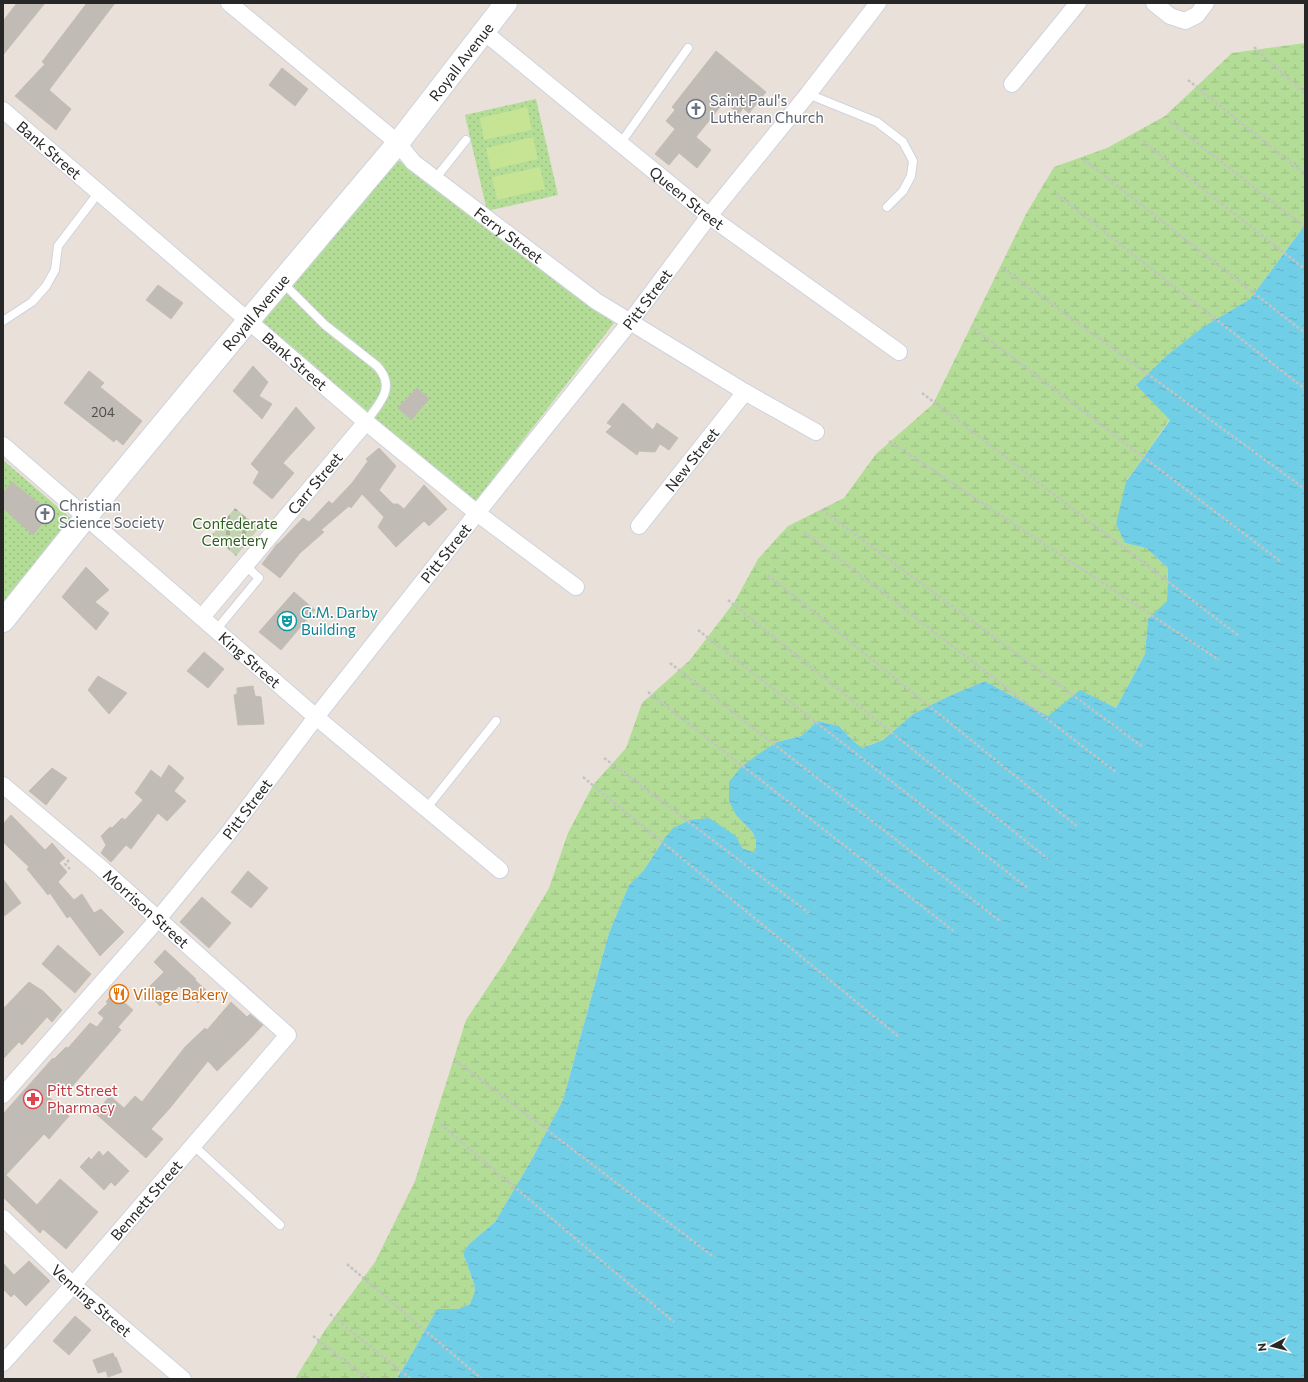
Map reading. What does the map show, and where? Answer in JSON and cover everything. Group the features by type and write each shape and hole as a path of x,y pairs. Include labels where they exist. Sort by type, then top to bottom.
{"street":[{"name":"Ferry Street","path":"228,3 398,143 413,162 596,301 744,392 816,432"},
{"name":"Royall Avenue","path":"3,620 281,281 398,143 506,3"},
{"name":"Pitt Street","path":"5,1089 158,919 227,835 316,717 630,322 709,216 808,94 878,3"},
{"path":"1012,84 1078,3"},
{"path":"1154,3 1170,16 1185,21 1197,14 1206,3"},
{"name":"Queen Street","path":"484,32 709,216 900,352"},
{"name":"Bank Street","path":"3,110 366,422 477,513 576,587"},
{"name":"New Street","path":"639,526 744,392"},
{"name":"Carr Street","path":"202,617 366,422"},
{"name":"King Street","path":"3,445 316,717 500,870"},
{"name":"Morrison Street","path":"3,785 100,867 288,1035"},
{"name":"Bennett Street","path":"3,1363 73,1285 288,1035"},
{"name":"Venning Street","path":"3,1218 73,1285 183,1379"}],"lane":[{"path":"620,144 688,48"},
{"path":"808,94 877,122 903,142 913,161 911,176 903,191 887,206"},
{"path":"435,179 466,140"},
{"path":"3,321 32,302 46,286 55,270 58,246 99,192"},
{"path":"281,281 325,325 378,366 383,372 387,381 384,396 366,422"},
{"path":"216,630 259,578 245,565"},
{"path":"426,809 496,721"},
{"path":"194,1145 280,1225"}],"path":[{"path":"1254,47 1305,94"},
{"path":"1188,80 1305,174"},
{"path":"1169,121 1305,227"},
{"path":"1143,142 1305,269"},
{"path":"1084,160 1305,333"},
{"path":"1056,194 1305,388"},
{"path":"1001,267 1305,489"},
{"path":"971,326 1280,561"},
{"path":"922,393 1240,636"},
{"path":"889,441 1219,660"},
{"path":"822,510 1143,747"},
{"path":"804,532 1116,772"},
{"path":"768,575 1078,827"},
{"path":"728,600 1048,859"},
{"path":"698,630 1029,889"},
{"path":"670,663 1000,921"},
{"path":"648,692 955,932"},
{"path":"604,758 809,913"},
{"path":"583,777 899,1037"},
{"path":"65,864 70,869"},
{"path":"455,1060 714,1257"},
{"path":"440,1124 674,1322"},
{"path":"347,1264 482,1379"},
{"path":"330,1314 411,1379"},
{"path":"313,1336 368,1379"}],"green space":[{"path":"1305,43 1305,225 1250,299 1203,327 1166,356 1136,385 1170,419 1126,482 1125,543 1146,548 1168,568 1167,602 1148,619 1145,654 1116,708 1080,691 1048,716 985,681 949,696 913,714 883,740 861,748 839,726 818,721 801,736 777,742 742,766 736,815 753,833 756,840 756,853 741,848 736,836 664,839 644,870 629,885 609,933 563,1100 532,1159 495,1222 469,1244 463,1253 475,1291 470,1304 458,1309 437,1309 398,1375 399,1379 295,1379 325,1330 375,1262 415,1181 466,1020 506,960 549,888 568,833 593,785 626,748 642,703 690,660 735,601 758,559 788,526 844,498 876,454 933,404 1026,214 1054,167 1107,148 1165,116 1232,53"},
{"path":"536,99 558,195 487,211 465,115"},
{"path":"527,107 532,130 484,140 480,118"},
{"path":"533,137 538,159 491,170 486,148"},
{"path":"397,159 614,323 475,502 260,321"},
{"path":"540,167 545,189 497,200 492,177"},
{"path":"3,460 74,521 3,607"},
{"name":"Confederate Cemetery","path":"235,508 259,528 236,556 212,535"}],"water":[{"path":"1305,225 1305,1379 399,1379 398,1376 437,1309 458,1309 470,1304 475,1291 463,1253 469,1244 495,1222 532,1159 563,1100 609,933 629,885 644,870 673,828 690,820 709,818 736,836 742,848 756,853 756,840 753,833 736,815 729,801 729,782 742,766 763,751 777,742 801,736 818,721 839,726 862,748 883,740 913,714 949,696 985,681 1048,716 1080,690 1116,708 1145,654 1148,619 1167,601 1168,568 1146,548 1125,543 1116,524 1126,482 1170,420 1136,385 1166,356 1203,327 1250,299"}],"building":[{"path":"17,3 45,3 3,55 3,21"},
{"path":"87,3 115,3 49,90 71,109 56,130 15,96 45,64 42,62"},
{"name":"Saint Paul's Lutheran Church","path":"716,51 766,92 749,113 743,108 739,114 724,102 696,137 711,150 697,168 679,153 669,165 655,154 675,129 666,121 675,110 672,107"},
{"path":"282,68 308,89 295,106 269,85"},
{"path":"158,285 183,303 171,319 146,300"},
{"path":"253,366 268,382 259,396 272,404 262,419 233,391"},
{"path":"89,371 104,383 100,387 142,421 123,445 116,439 114,442 64,403"},
{"path":"417,388 429,399 411,420 398,408"},
{"path":"623,403 653,430 657,423 678,438 669,450 660,444 655,452 639,451 637,455 606,432 612,426 607,423"},
{"path":"296,407 315,428 283,463 294,473 272,499 253,483 259,472 251,464"},
{"path":"379,448 396,466 379,490 393,504 398,504 404,509 424,485 447,509 429,526 424,521 396,547 378,527 384,517 362,494 351,508 349,506 321,530 324,532 300,553 280,578 262,564 277,544 303,518 309,522 329,501 332,504 352,483 368,461 366,459"},
{"path":"12,482 51,513 33,535 3,508 3,493"},
{"path":"86,567 109,590 95,602 109,613 96,630 62,597"},
{"name":"G.M. Darby Building","path":"294,592 315,610 281,650 259,632"},
{"path":"204,652 224,669 208,688 187,671"},
{"path":"98,676 127,693 109,714 88,690"},
{"path":"253,686 255,696 261,697 264,724 238,725 234,695 237,694 237,688"},
{"path":"169,765 184,778 174,791 186,801 167,821 158,813 131,849 126,845 111,862 101,853 106,845 101,836 122,818 125,820 143,800 135,793 151,770 161,778"},
{"path":"52,768 67,778 46,805 29,791"},
{"path":"11,815 45,850 52,843 65,858 59,863 67,872 58,882 74,900 82,894 94,913 101,909 124,932 100,956 70,916 67,918 50,893 48,895 27,869 29,867 3,842 3,824"},
{"path":"248,871 268,888 251,908 231,892"},
{"path":"3,879 21,903 3,917"},
{"path":"202,897 231,923 209,948 180,922"},
{"path":"58,945 91,974 75,993 42,964"},
{"path":"165,950 208,992 198,1003 179,986 160,1006 145,991 164,972 154,962"},
{"path":"29,982 43,991 62,1010 52,1022 47,1017 22,1045 19,1042 3,1059 3,1009"},
{"path":"113,993 133,1010 118,1027 121,1030 69,1090 60,1082 48,1096 69,1116 49,1139 44,1134 6,1175 37,1205 60,1179 98,1212 66,1249 43,1229 40,1233 3,1197 3,1114 53,1058 54,1059 66,1047 68,1048 90,1023 97,1027 104,1018 98,1013 108,1003 106,1002"},
{"path":"231,1002 247,1017 250,1014 263,1025 217,1071 208,1061 151,1129 163,1139 146,1158 95,1113 110,1096 124,1108 135,1096 142,1102 185,1047 205,1028 207,1030"},
{"path":"99,1151 103,1156 108,1151 129,1171 115,1186 111,1182 104,1190 80,1167 89,1157 91,1160"},
{"path":"29,1261 50,1281 26,1306 14,1294 11,1297 3,1289 3,1263 14,1275"},
{"path":"75,1316 91,1330 69,1355 53,1341"},
{"path":"113,1353 122,1372 108,1377 106,1371 98,1373 93,1360"}],"place":[{"name":"Saint Paul's Lutheran Church","path":"696,109"},
{"name":"Christian Science Society","path":"45,514"},
{"name":"G.M. Darby Building","path":"287,621"},
{"name":"Village Bakery","path":"119,994"},
{"name":"Pitt Street Pharmacy","path":"33,1099"}]}
